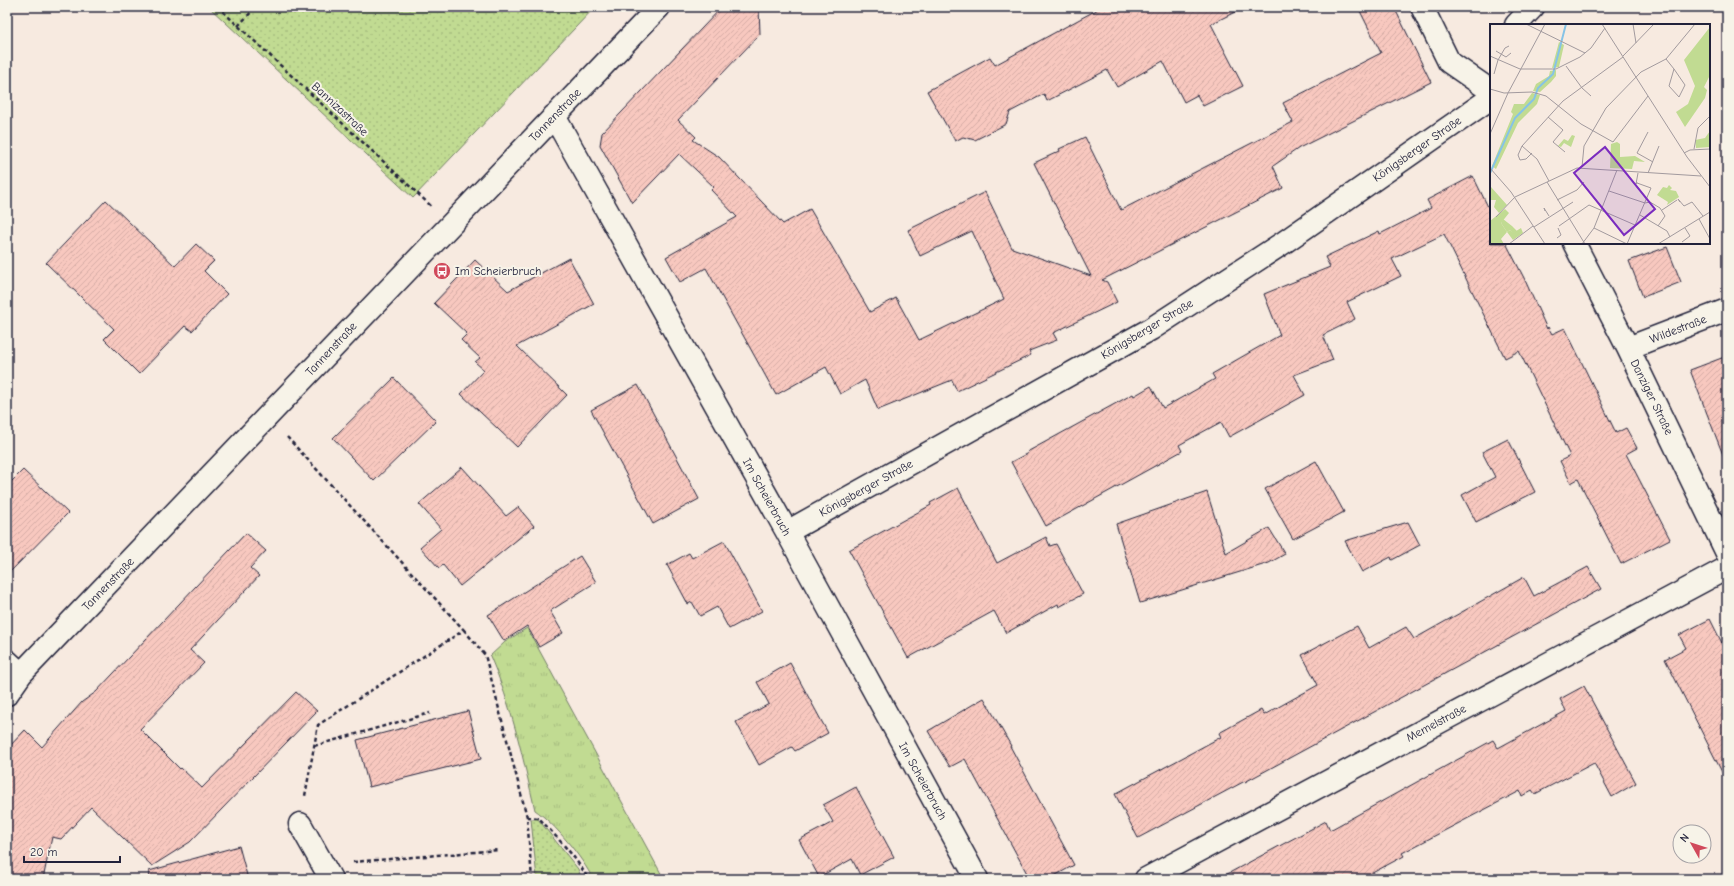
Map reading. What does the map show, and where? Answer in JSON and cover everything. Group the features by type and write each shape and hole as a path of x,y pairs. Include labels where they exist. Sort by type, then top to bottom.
{"street":[{"name":"Tannenstraße","path":"7,694 14,668 268,416 659,7"},
{"path":"1422,7 1449,62 1490,90"},
{"path":"1517,24 1533,7"},
{"name":"Königsberger Straße","path":"787,532 1151,329 1283,243 1490,99"},
{"name":"Im Scheierbruch","path":"554,116 787,532 977,879"},
{"name":"Danziger Straße","path":"1575,244 1628,348 1727,553"},
{"name":"Wildestraße","path":"1628,348 1727,310"},
{"name":"Memelstraße","path":"1146,879 1727,568"},
{"path":"300,824 327,872"}],"path":[{"name":"Bannizastraße","path":"218,7 450,224"},
{"path":"238,26 256,7"},
{"path":"268,416 486,656 526,817 532,879"},
{"path":"300,824 318,725 464,630"},
{"path":"314,746 430,713"},
{"path":"526,817 539,818 571,853 588,879"},
{"path":"327,872 499,850"}],"green space":[{"path":"209,7 595,7 413,198"},
{"path":"527,628 664,879 593,879 582,861 559,832 535,810 511,713 490,656 505,642"},
{"path":"531,819 538,819 578,869 582,879 537,879"}],"building":[{"path":"722,7 759,7 760,34 678,120 696,137 693,140 719,157 783,224 810,209 870,312 896,298 919,340 1004,299 972,231 920,256 908,230 985,192 1012,248 1091,276 1034,163 1060,151 1059,149 1085,137 1121,210 1293,122 1283,103 1381,53 1358,7 1394,7 1431,82 1299,148 1273,166 1283,188 1102,280 1107,282 1117,302 1053,333 1057,340 1029,351 1031,355 957,391 952,380 878,410 865,380 840,394 826,367 776,395 706,268 680,282 666,257 737,217 711,190 714,187 679,154 632,203 600,145 602,133"},
{"path":"1102,7 1245,7 1211,24 1243,86 1203,106 1197,95 1184,102 1163,61 1117,87 1107,70 1047,101 1044,94 1010,112 1006,124 975,140 963,137 955,141 927,91 990,57 995,65"},
{"path":"1473,176 1490,211 1490,244 1507,244 1547,329 1548,327 1552,334 1565,328 1616,433 1626,428 1637,448 1626,454 1670,539 1621,564 1578,479 1571,483 1560,461 1570,456 1519,351 1505,358 1444,234 1392,259 1401,276 1347,302 1355,319 1323,335 1333,360 1294,375 1305,395 1229,437 1221,422 1179,445 1182,451 1046,526 1011,462 1133,394 1134,396 1151,386 1163,408 1215,379 1212,374 1280,335 1264,294 1330,267 1325,257 1379,231 1380,234 1431,208 1427,200"},
{"path":"106,200 175,266 196,244 214,261 204,271 227,294 192,331 185,326 139,374 104,339 114,329 46,263"},
{"path":"1667,247 1681,282 1643,297 1629,261"},
{"path":"569,258 594,304 517,346 567,395 517,447 461,394 484,370 475,362 480,358 461,340 467,334 434,303 475,260 508,291"},
{"path":"1727,356 1727,459 1725,460 1690,370"},
{"path":"394,378 436,421 374,481 333,438"},
{"path":"638,385 699,499 653,524 591,410"},
{"path":"1508,439 1535,492 1476,522 1462,495 1495,477 1482,452"},
{"path":"1316,461 1344,512 1293,539 1265,489"},
{"path":"462,467 506,516 518,507 534,526 460,586 443,565 439,568 420,547 441,529 419,504"},
{"path":"23,470 68,513 7,575 7,486"},
{"path":"958,488 997,563 1046,537 1050,546 1056,544 1083,594 1059,607 1058,604 1006,633 994,611 908,658 849,550 931,505 930,503"},
{"path":"1207,492 1226,553 1269,528 1285,554 1269,563 1140,603 1116,524"},
{"path":"1408,522 1420,545 1392,560 1391,557 1362,572 1345,541"},
{"path":"246,533 266,551 250,568 259,576 190,650 204,663 140,729 180,769 181,768 202,788 296,692 317,711 190,842 152,866 91,807 61,839 52,837 43,879 7,879 7,749 25,730 42,747 82,702 96,692"},
{"path":"724,541 762,611 729,629 717,607 700,616 692,602 688,604 667,565 689,553 692,558"},
{"path":"580,556 596,582 550,611 563,633 539,647 527,626 504,641 488,615"},
{"path":"1588,567 1601,589 1245,782 1138,838 1115,794 1221,737 1219,733 1261,710 1264,715 1318,685 1302,655 1357,626 1369,648 1406,627 1414,639 1524,577 1534,596"},
{"path":"1710,619 1727,653 1727,782 1665,659 1686,648 1679,635"},
{"path":"790,663 828,733 795,751 792,747 759,765 736,722 769,704 757,682"},
{"path":"1584,686 1636,783 1612,797 1594,763 1535,794 1532,790 1522,796 1520,791 1402,853 1404,856 1361,879 1218,879 1326,821 1330,830 1493,740 1498,748 1566,711 1560,699"},
{"path":"984,698 1074,865 1049,879 1030,879 965,759 950,767 928,731"},
{"path":"468,711 481,759 369,787 357,740"},
{"path":"856,787 894,857 860,875 852,859 819,877 799,840 833,822 823,805"},
{"path":"239,846 248,879 150,879 149,871"}],"place":[{"name":"Im Scheierbruch","path":"442,271"}]}
